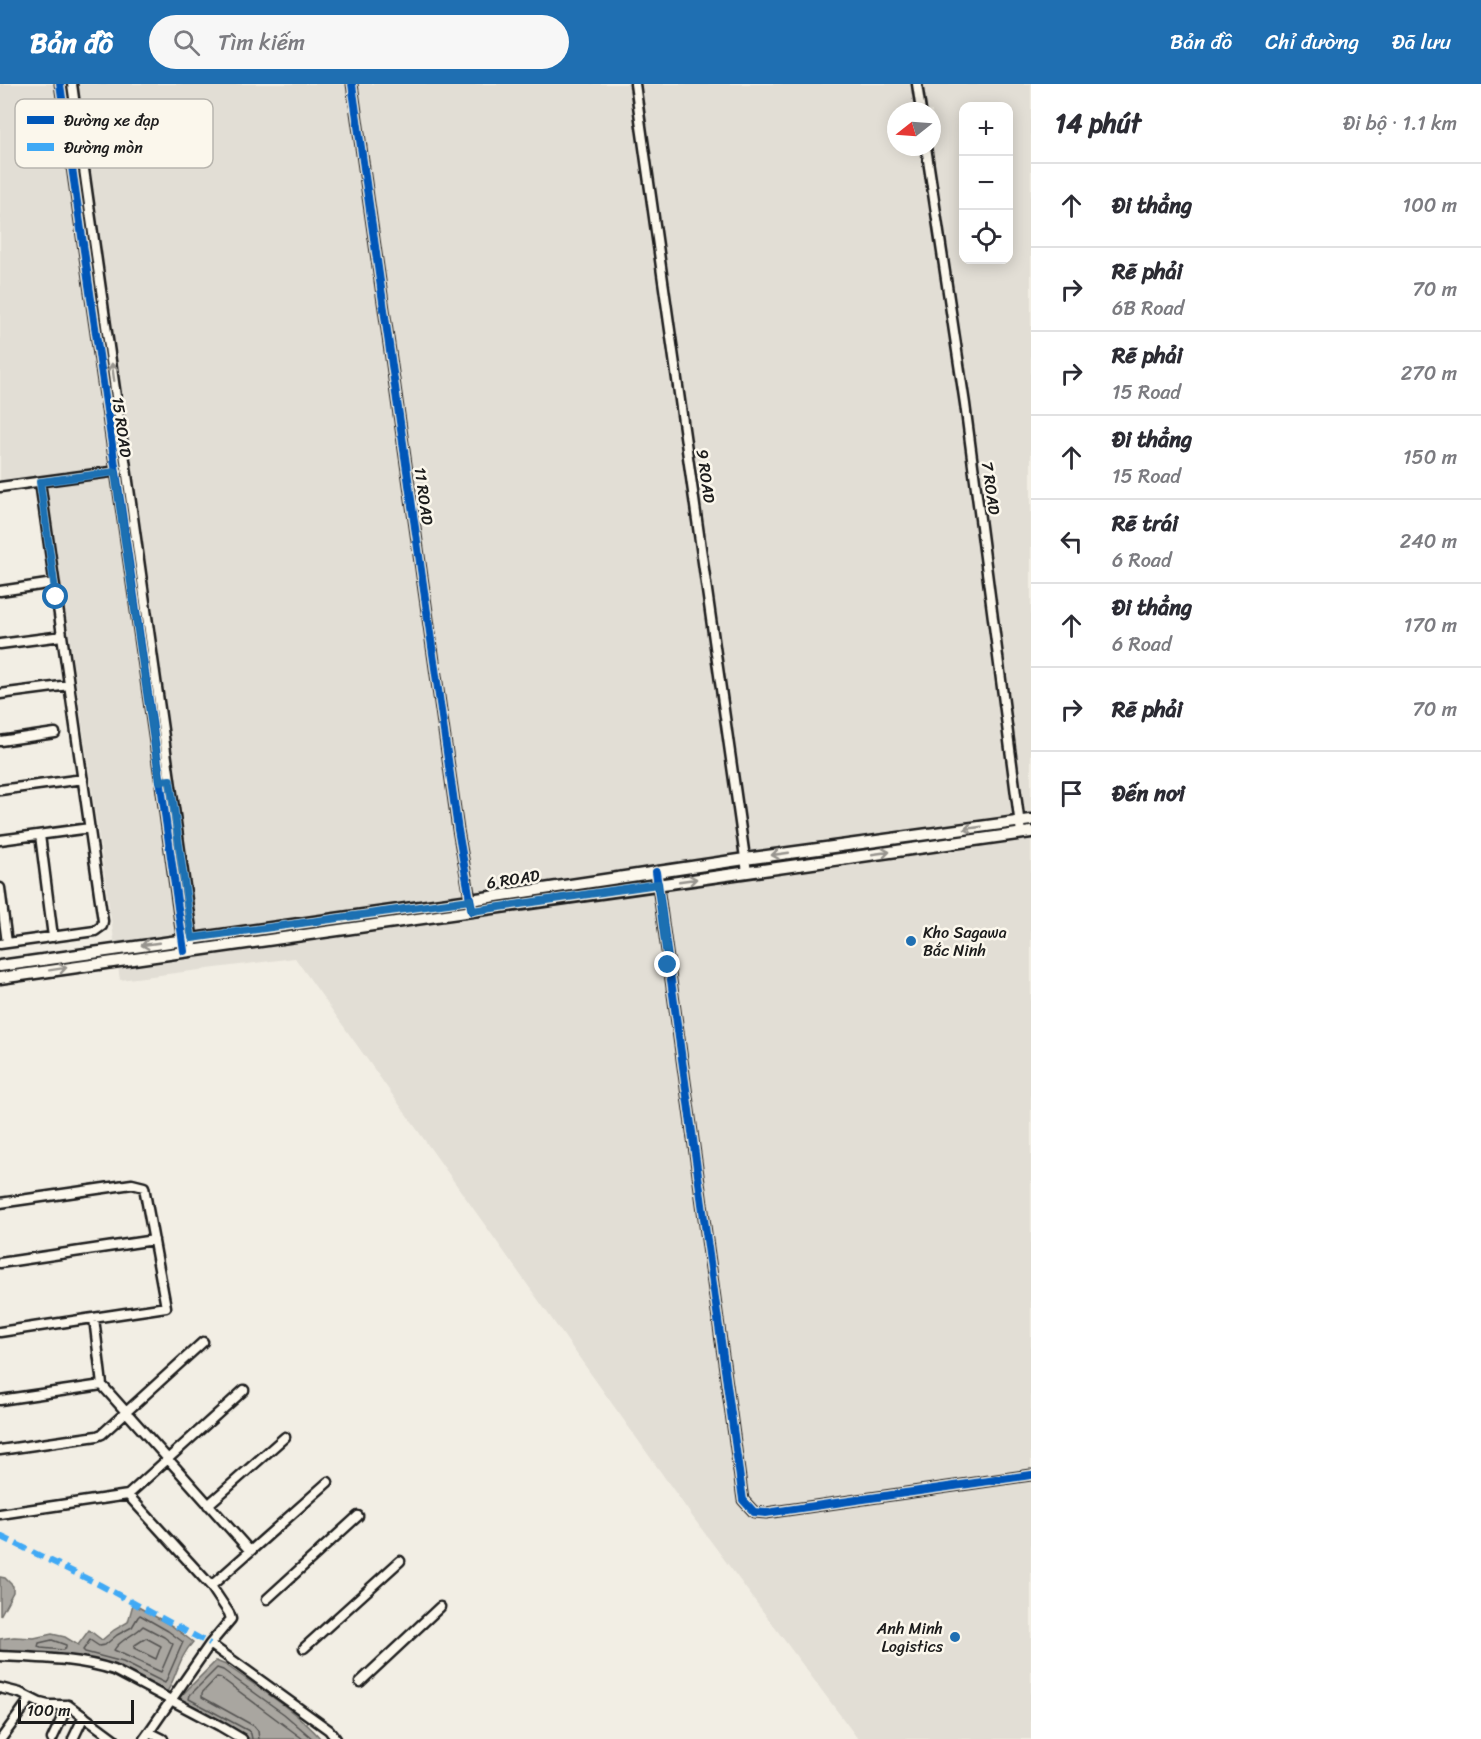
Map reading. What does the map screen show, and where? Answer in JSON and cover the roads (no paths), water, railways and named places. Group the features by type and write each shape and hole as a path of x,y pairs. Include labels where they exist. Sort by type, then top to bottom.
{"main road":[{"name":"6 ROAD","path":"471,906 656,872 1025,821"},
{"name":"6 ROAD","path":"0,966 188,945 471,906 658,884 1026,833"},
{"name":"6 ROAD","path":"0,978 188,945"}],"street":[{"name":"15 ROAD","path":"60,84 62,99"},
{"name":"15 ROAD","path":"72,84 74,99"},
{"name":"11 ROAD","path":"352,84 458,830 471,906"},
{"name":"9 ROAD","path":"635,84 747,872"},
{"path":"917,84 920,102"},
{"name":"7 ROAD","path":"927,156 1026,833"},
{"name":"15 ROAD","path":"72,168 115,472 165,781"},
{"name":"15 ROAD","path":"84,168 127,470 165,781 188,945"},
{"path":"0,488 127,470"},
{"path":"0,888 4,943 95,931 102,926 40,482"},
{"path":"0,591 54,583"},
{"path":"0,644 62,636"},
{"path":"0,694 69,686"},
{"path":"0,741 55,733"},
{"path":"0,790 83,779"},
{"path":"0,840 90,828"},
{"path":"40,835 53,937"},
{"path":"656,872 743,1500 754,1512 766,1513 1031,1475"},
{"path":"0,1203 132,1184 144,1187 166,1307 0,1332"},
{"path":"0,1263 154,1240"},
{"path":"94,1318 102,1386 250,1551"},
{"path":"0,1450 102,1434 203,1342"},
{"path":"0,1400 102,1386"},
{"path":"0,1514 128,1495 244,1390"},
{"path":"208,1505 285,1437"},
{"path":"211,1586 328,1482"},
{"path":"128,1495 211,1586 230,1613 231,1619 210,1644 146,1736 163,1739"},
{"path":"267,1599 358,1516"},
{"path":"304,1648 400,1561"},
{"path":"360,1682 440,1607"},
{"path":"210,1644 329,1730 336,1739"},
{"path":"0,1656 65,1660 114,1670 242,1739"},
{"path":"0,1688 20,1693 48,1705 68,1705 114,1739"},
{"path":"1,1739 30,1699"},
{"path":"52,1739 68,1705"},
{"path":"73,1739 84,1716"}],"water":[{"path":"0,1577 5,1578 13,1586 13,1592 0,1616"},
{"path":"133,1604 172,1626 193,1642 184,1654 167,1692 127,1670 92,1659 62,1655 0,1653 0,1639 14,1637 34,1638 52,1634 65,1637 78,1645 89,1630 102,1640 128,1622"},
{"path":"216,1661 226,1665 276,1699 321,1739 250,1739 182,1703 181,1696"}],"place":[{"name":"Kho Sagawa Bắc Ninh","path":"911,941"},
{"name":"Anh Minh Logistics","path":"955,1637"}]}
